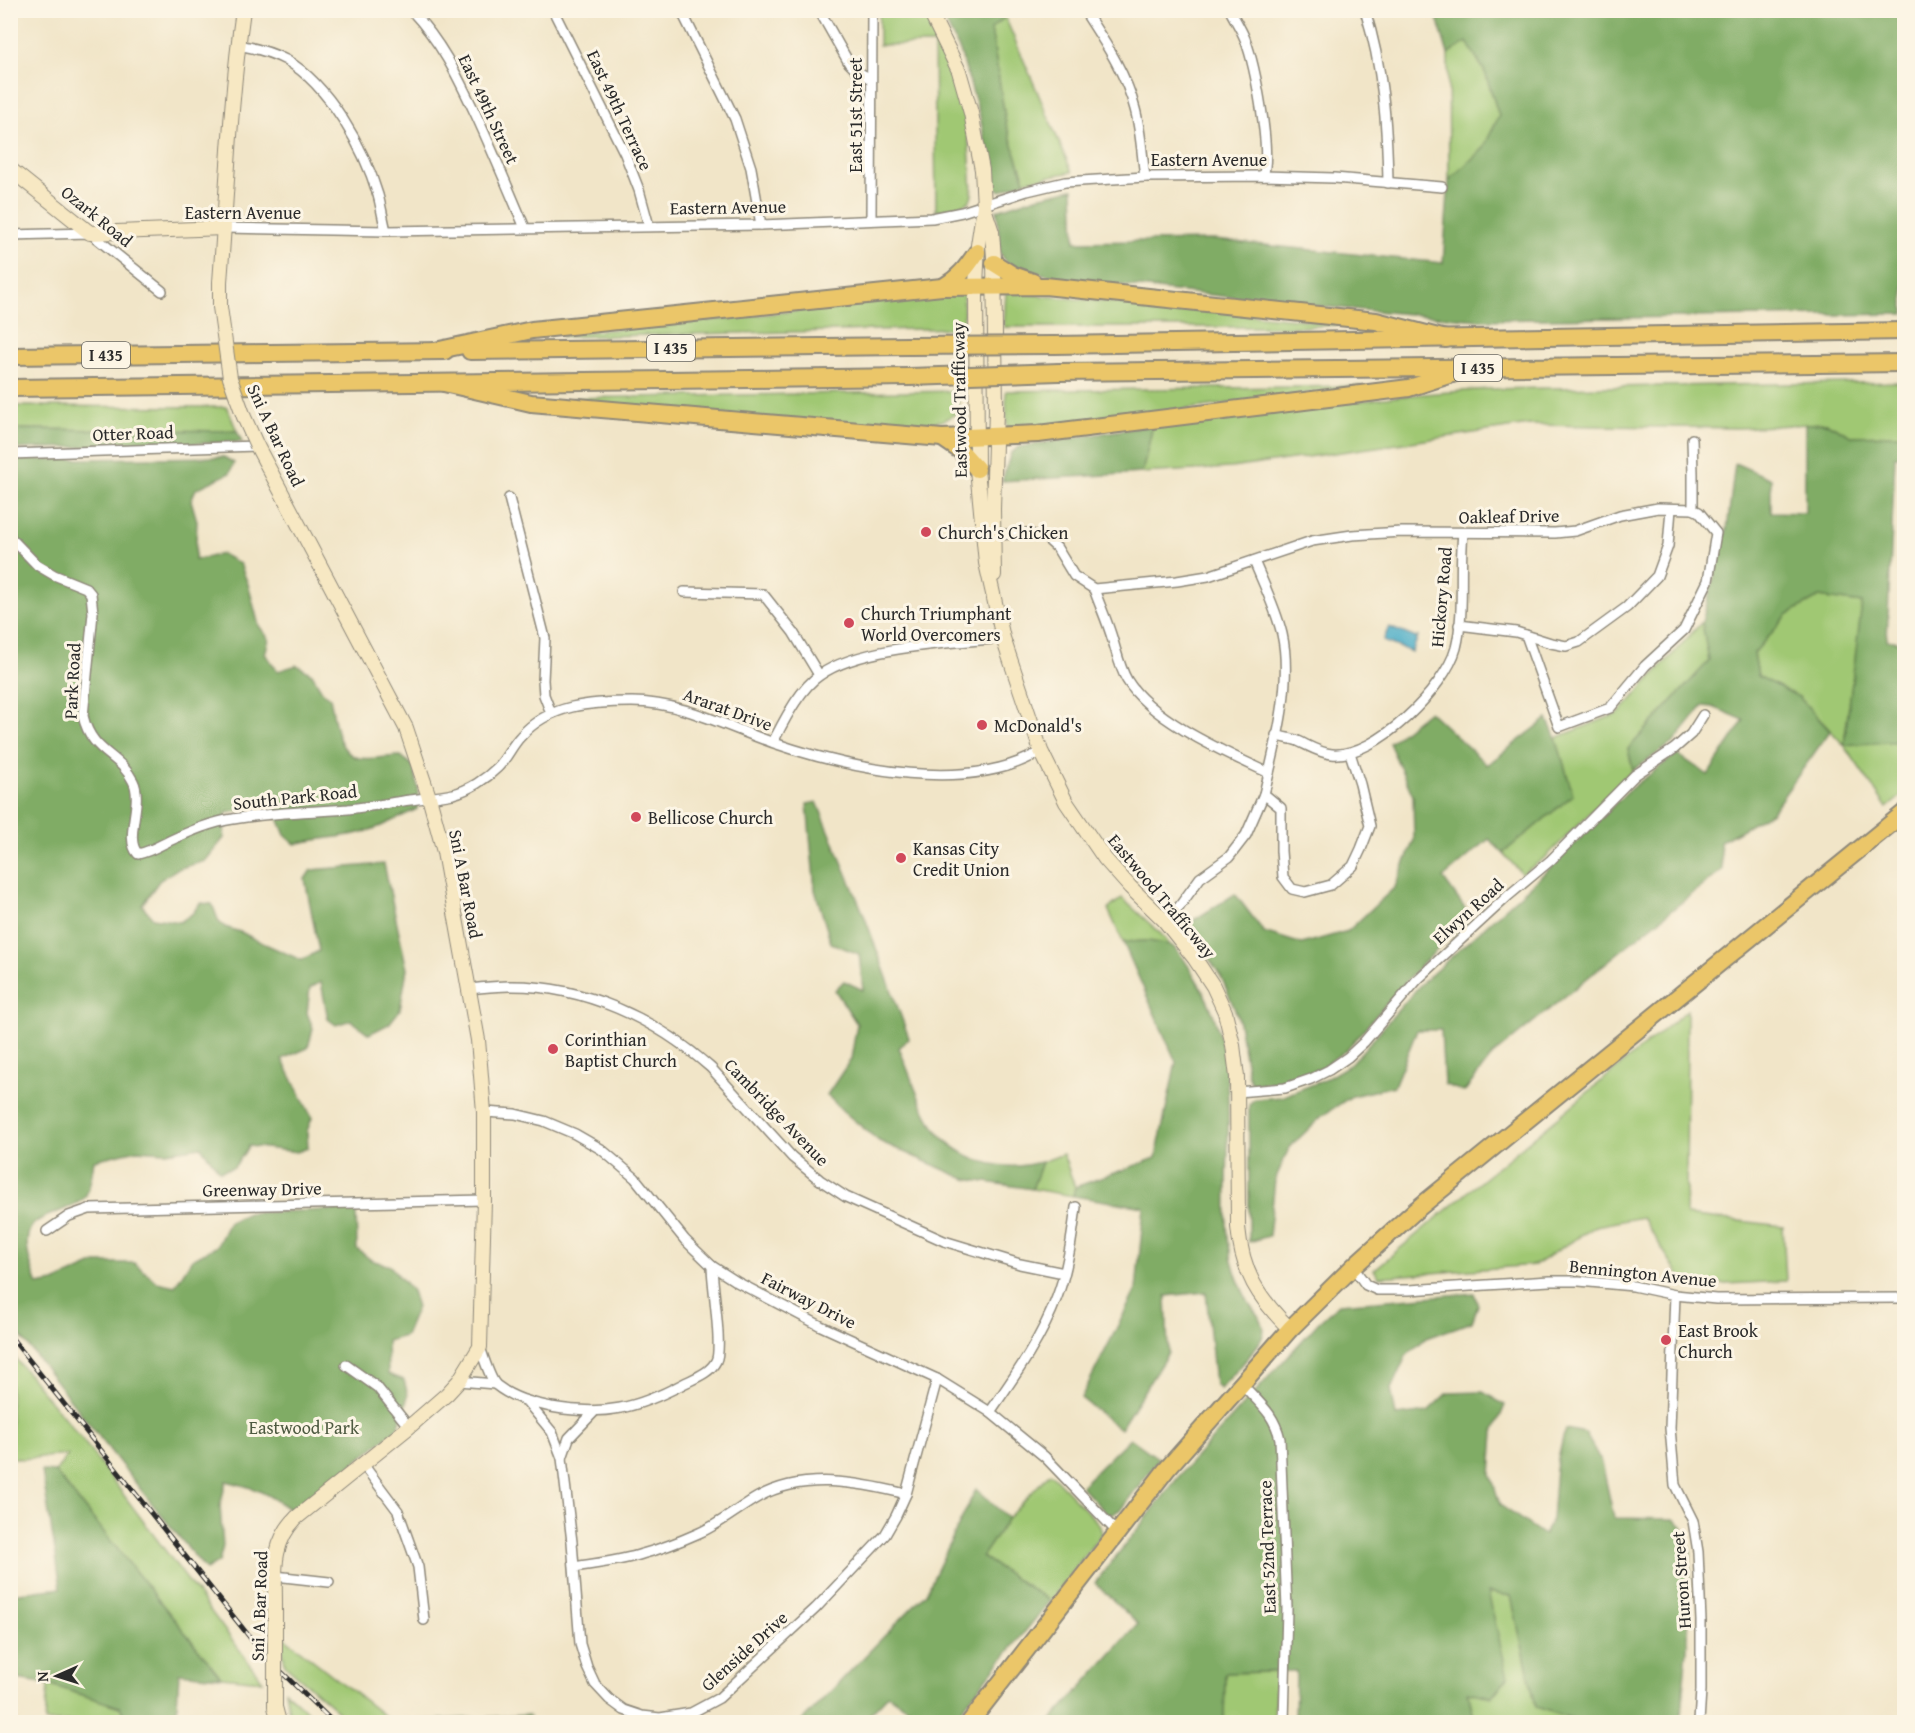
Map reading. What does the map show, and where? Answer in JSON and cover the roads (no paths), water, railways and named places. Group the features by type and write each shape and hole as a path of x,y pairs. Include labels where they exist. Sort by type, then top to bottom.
{"highway":[{"path":"942,287 963,273 977,252"},
{"path":"994,263 1013,275 1045,286"},
{"path":"435,351 532,330 942,287 976,286 1045,286 1376,321 1446,339"},
{"name":"I 435","path":"10,356 1055,345 1902,331"},
{"name":"I 435","path":"10,388 909,377 1059,372 1901,363"},
{"path":"444,383 531,403 942,438 1038,434 1409,388 1471,368"},
{"path":"942,438 961,451 977,468"},
{"path":"970,1722 1166,1470 1290,1329 1353,1267 1416,1210 1905,813"}],"street":[{"name":"Sni A Bar Road","path":"243,10 227,164 220,282 220,307 230,378 244,417 258,446 406,728 444,852 477,1040 484,1112 480,1347 459,1381 447,1394 296,1518 280,1538 276,1550 275,1576 275,1707 279,1722"},
{"name":"East 49th Street","path":"411,10 443,49 456,73 525,228"},
{"name":"East 49th Terrace","path":"553,10 625,154 639,190 649,226"},
{"path":"681,10 735,118 751,168 761,225"},
{"path":"819,10 849,63 858,72 871,79"},
{"name":"East 51st Street","path":"871,220 872,10"},
{"name":"Eastwood Trafficway","path":"929,10 959,71 982,170 984,206 977,252 975,436 986,563 1003,638 1041,751 1066,802 1105,859 1164,920 1195,959 1213,986 1225,1012 1233,1045 1237,1092 1240,1250 1247,1271 1260,1294 1273,1312 1290,1329"},
{"path":"1084,10 1110,50 1128,86 1136,110 1145,177"},
{"path":"1230,10 1245,39 1255,74 1262,115 1266,162 1263,176"},
{"path":"1365,10 1381,75 1387,132 1388,183"},
{"path":"238,45 264,50 286,60 306,75 328,100 351,132 366,162 378,195 386,231"},
{"name":"Ozark Road","path":"10,169 162,291"},
{"name":"Eastern Avenue","path":"10,235 224,228 386,231 761,225 932,218 984,206 1027,191 1065,182 1145,177 1263,176 1442,187"},
{"name":"Eastwood Trafficway","path":"984,206 992,232 994,263 994,592"},
{"path":"1526,635 1559,728 1610,708 1644,666 1684,630 1708,581 1716,533 1699,512 1692,510 1692,439"},
{"name":"Otter Road","path":"10,454 258,446"},
{"path":"509,498 545,638 544,695 551,713"},
{"name":"Oakleaf Drive","path":"1094,589 1201,578 1312,541 1352,535 1402,532 1555,533 1575,531 1620,515 1658,508 1692,510"},
{"path":"1459,625 1516,632 1566,646 1579,642 1628,607 1657,576 1668,546 1671,509"},
{"path":"994,535 1027,533 1046,538 1057,548 1074,576 1094,589 1114,642 1116,655 1127,679 1138,695 1180,728 1269,772"},
{"name":"Hickory Road","path":"1350,753 1399,725 1423,702 1448,669 1456,645 1459,625 1463,534"},
{"name":"Park Road","path":"10,537 37,565 54,575 86,588 91,594 93,613 83,716 86,729 92,739 100,749 126,770 134,782 137,801 133,834 135,851"},
{"path":"1164,920 1179,907 1200,878 1229,857 1246,835 1264,794 1284,691 1285,652 1276,614 1254,561"},
{"path":"684,592 763,594 793,632 819,675"},
{"path":"773,742 793,707 819,675 839,664 905,648 1003,638"},
{"name":"Ararat Drive","path":"429,797 454,794 476,784 498,767 521,735 551,713 585,703 634,702 671,706 813,755 857,766 902,772 976,773 1001,769 1025,761 1041,751"},
{"name":"Elwyn Road","path":"1237,1092 1285,1088 1320,1074 1348,1057 1417,980 1508,896 1551,860 1635,775 1674,749 1691,734 1702,715"},
{"path":"1264,794 1281,808 1281,851 1284,877 1292,889 1305,892 1331,885 1353,866 1370,826 1350,753 1322,752 1298,741 1276,735"},
{"name":"South Park Road","path":"135,851 138,854 143,853 195,830 228,819 252,815 350,808 429,797"},
{"name":"Cambridge Avenue","path":"467,989 509,986 547,988 589,998 625,1011 664,1032 696,1055 711,1068 792,1157 820,1180 846,1197 944,1241 1020,1264 1064,1273"},
{"name":"Fairway Drive","path":"484,1112 515,1114 544,1121 575,1134 601,1149 635,1178 685,1240 712,1266 737,1282 821,1326 937,1379 990,1412 1045,1457 1118,1533"},
{"name":"Greenway Drive","path":"46,1231 69,1216 89,1209 484,1200"},
{"path":"990,1412 1039,1335 1057,1298 1076,1207"},
{"path":"459,1381 495,1384 528,1403 578,1412 617,1409 658,1397 708,1371 716,1362 719,1350 712,1266"},
{"name":"Bennington Avenue","path":"1353,1267 1366,1285 1377,1290 1579,1281 1633,1286 1675,1295 1716,1299 1905,1298"},
{"name":"Huron Street","path":"1675,1295 1670,1428 1675,1485 1693,1521 1698,1552 1701,1621 1699,1722"},
{"path":"480,1347 495,1384"},
{"path":"346,1365 376,1387 409,1427"},
{"name":"Glenside Drive","path":"528,1403 552,1432 562,1458 575,1568 580,1644 587,1667 595,1684 609,1699 624,1710 660,1720 691,1713 719,1698 816,1608 885,1535 906,1494 937,1379"},
{"name":"East 52nd Terrace","path":"1242,1384 1272,1416 1280,1439 1287,1608 1284,1722"},
{"path":"562,1458 569,1438 594,1412"},
{"path":"362,1463 398,1511 418,1566 424,1620"},
{"path":"575,1568 642,1554 700,1533 758,1497 786,1486 809,1482 841,1482 906,1494"},
{"path":"275,1576 329,1582"}],"water":[{"path":"1389,627 1418,637 1412,652 1383,641"}],"railway":[{"path":"10,1336 264,1655 333,1722"}],"place":[{"name":"Church's Chicken","path":"926,532"},
{"name":"Church Triumphant World Overcomers","path":"849,623"},
{"name":"McDonald's","path":"982,725"},
{"name":"Bellicose Church","path":"636,817"},
{"name":"Kansas City Credit Union","path":"901,858"},
{"name":"Corinthian Baptist Church","path":"553,1049"},
{"name":"East Brook Church","path":"1666,1340"}],"park label":[{"name":"Eastwood Park","path":"304,1427"}]}
